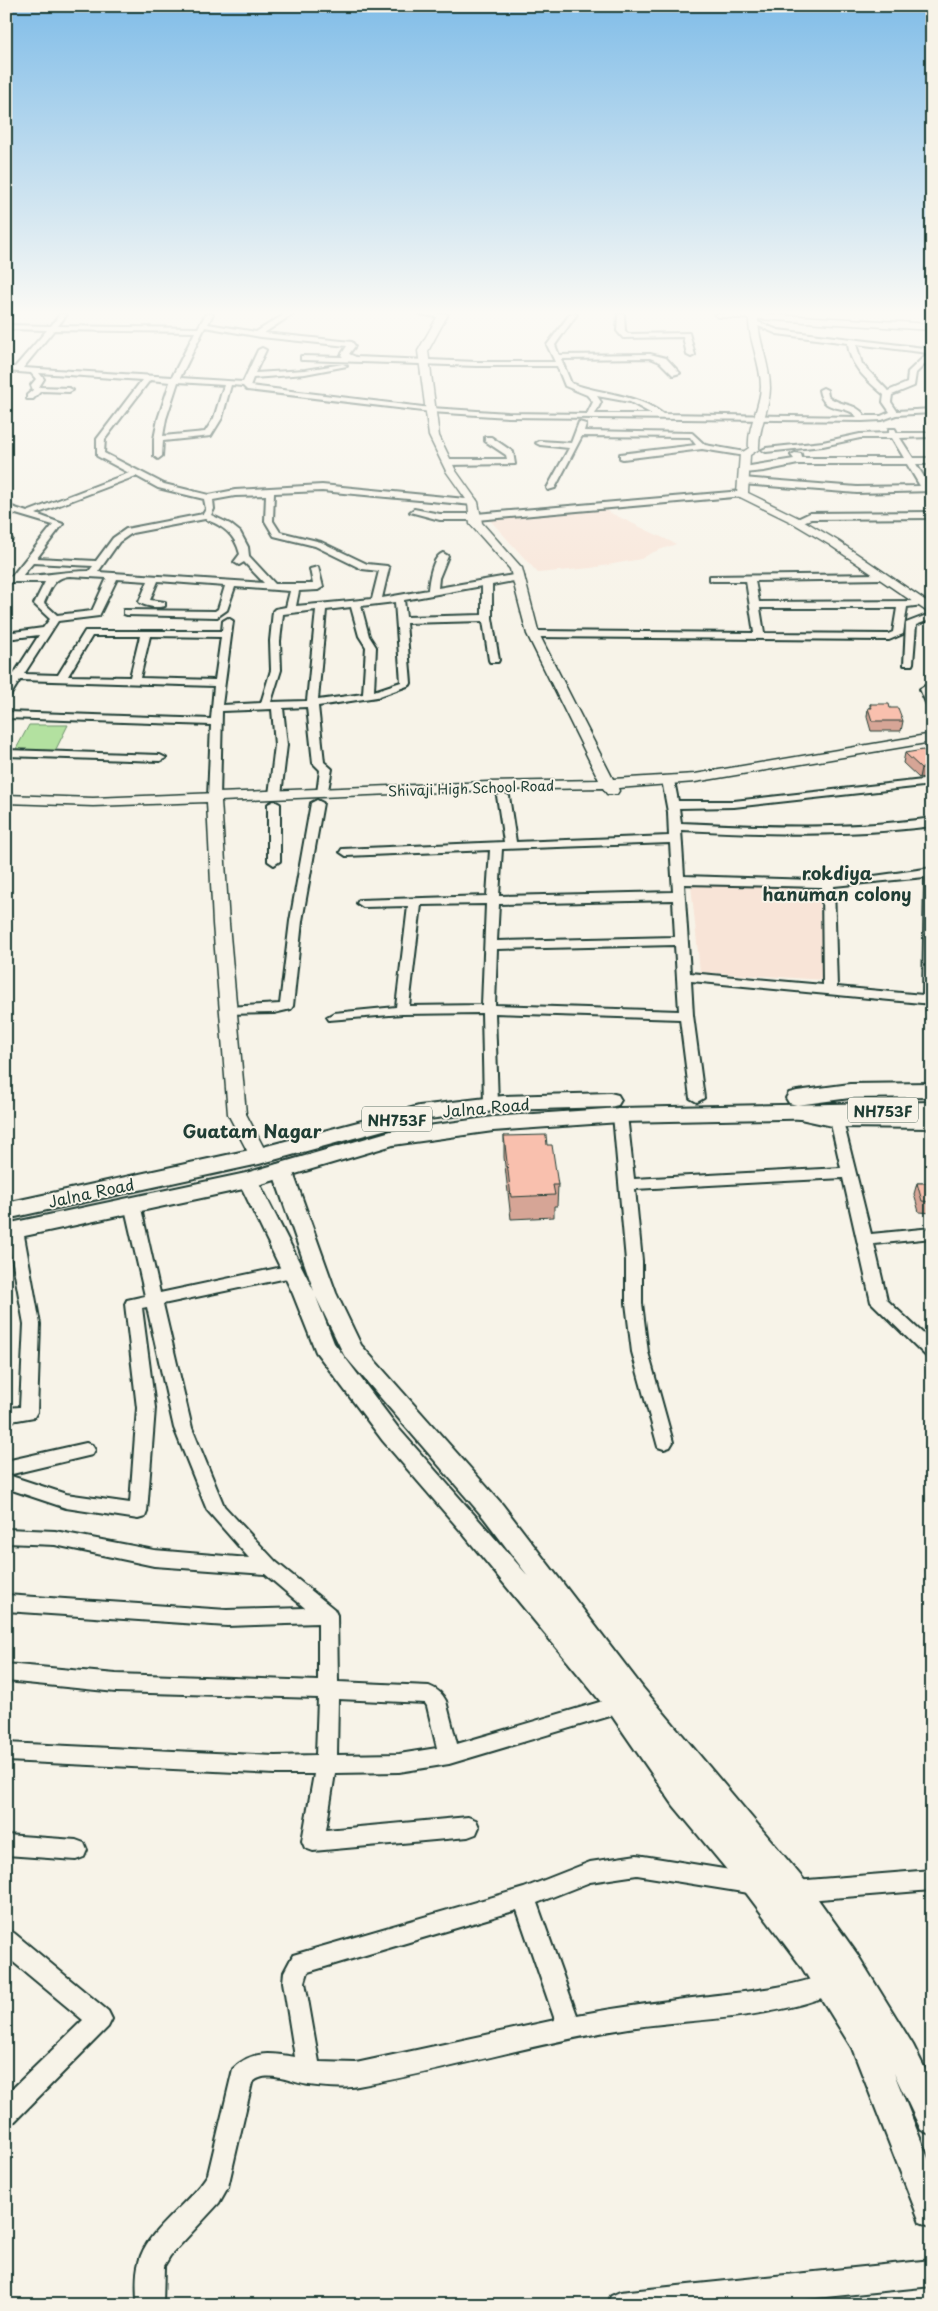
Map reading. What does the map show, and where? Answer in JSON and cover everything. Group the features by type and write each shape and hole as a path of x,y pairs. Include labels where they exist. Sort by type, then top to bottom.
{"highway":[{"name":"Jalna Road","path":"9,1224 419,1113 490,1104 696,1098 796,1105"},
{"name":"NH753F","path":"836,1110 932,1098"},
{"name":"Jalna Road","path":"9,1224 132,1204 248,1180 391,1138 493,1124 796,1105"},
{"name":"NH753F","path":"796,1105 836,1110 932,1110"}],"main road":[{"path":"796,1105 850,1091 932,1090"},
{"path":"836,1110 932,1121"},
{"path":"282,1170 325,1293 352,1349 493,1511 634,1696 795,1891 846,1964 902,2056 932,2119"},
{"path":"248,1180 292,1271 324,1346 391,1435 469,1523 620,1704 684,1797 758,1884 812,1956 864,2038 932,2210"}],"street":[{"path":"114,422 101,439 100,454 161,486 208,498 235,493 322,488 473,502"},
{"path":"158,456 160,422"},
{"path":"158,439 208,434 216,422"},
{"path":"432,422 434,436 449,466 473,502 476,524 516,568 538,634 617,787"},
{"path":"551,488 574,446 578,433 587,422"},
{"path":"596,422 602,433"},
{"path":"685,422 702,448"},
{"path":"742,494 744,475 755,451 752,436 759,422"},
{"path":"786,422 816,422"},
{"path":"885,422 929,488"},
{"path":"578,433 692,435"},
{"path":"755,451 823,444 860,436 932,435"},
{"path":"449,466 512,462 510,454 488,439"},
{"path":"540,443 574,446"},
{"path":"623,456 702,448 798,456 798,461"},
{"path":"744,475 764,468 798,461 932,462"},
{"path":"28,514 133,471"},
{"path":"744,475 857,490 929,488"},
{"path":"270,492 269,521 277,534 318,544 364,567 384,568 376,602"},
{"path":"414,512 440,517 476,516 742,494 797,521 834,543 932,611"},
{"path":"206,516 210,509 208,498"},
{"path":"6,508 59,524 32,560 11,579"},
{"path":"797,521 810,516 932,515"},
{"path":"92,574 116,540 130,531 206,516 228,524 243,544 241,559 272,587"},
{"path":"476,516 523,568 529,579 538,634"},
{"path":"433,590 434,578 442,556"},
{"path":"32,560 98,564"},
{"path":"11,579 50,578 56,574 92,574 295,588 318,587 315,569"},
{"path":"50,578 39,604 55,618 96,614 113,576"},
{"path":"265,706 276,670 275,642 278,611 376,602 433,590 519,577"},
{"path":"713,578 882,577"},
{"path":"750,578 760,636"},
{"path":"154,579 144,603 202,605"},
{"path":"487,582 487,618 494,660"},
{"path":"127,612 217,614 222,610 231,584"},
{"path":"291,609 295,588"},
{"path":"755,605 902,605 932,596"},
{"path":"217,708 312,704 390,691 406,683 399,597"},
{"path":"356,603 364,636 371,647 368,695"},
{"path":"538,634 896,636 898,634 902,605"},
{"path":"228,1011 274,1009 286,1006 296,921 326,770 319,763 312,704 321,608"},
{"path":"908,663 910,623 932,616"},
{"path":"6,694 11,678 55,618"},
{"path":"402,620 487,618"},
{"path":"228,621 216,722 215,802 221,924 237,1114 259,1156"},
{"path":"6,636 46,631"},
{"path":"62,679 89,633 225,634"},
{"path":"134,681 146,634"},
{"path":"11,678 220,684"},
{"path":"925,689 932,705"},
{"path":"274,861 274,800 281,745 277,705"},
{"path":"6,715 216,722"},
{"name":"Shivaji High School Road","path":"669,784 932,738"},
{"name":"Shivaji High School Road","path":"320,798 503,796 669,784 710,785 932,748"},
{"path":"6,754 160,758"},
{"path":"673,805 734,804 932,782"},
{"path":"669,784 675,832 686,1015 696,1098"},
{"name":"Shivaji High School Road","path":"6,808 80,810 320,798 489,786 617,787"},
{"path":"490,1104 488,1009 490,945 493,900 503,845 503,796"},
{"name":"Shivaji High School Road","path":"6,799 93,802 215,802"},
{"path":"346,852 503,845 675,832 850,830 932,822"},
{"path":"678,880 828,883 874,880 932,872 931,1000 683,976"},
{"path":"828,883 830,990"},
{"path":"363,904 679,896"},
{"path":"402,1010 415,903"},
{"path":"490,945 682,941"},
{"path":"334,1017 402,1010 488,1009 686,1015"},
{"path":"836,1110 878,1302 932,1352"},
{"path":"620,1115 634,1261 634,1303 640,1352 664,1442"},
{"path":"626,1184 849,1173"},
{"path":"132,1204 184,1428 216,1510 269,1567 327,1615 326,1766 313,1841 468,1827"},
{"path":"6,1415 28,1412 32,1324 9,1224"},
{"path":"864,1240 932,1233"},
{"path":"6,1481 66,1501 138,1512 146,1408 133,1304 292,1271"},
{"path":"914,1336 932,1334"},
{"path":"6,1468 86,1450"},
{"path":"6,1536 55,1538 154,1558 269,1567"},
{"path":"6,1603 227,1618 327,1615"},
{"path":"6,1672 116,1683 429,1695 436,1701 449,1754"},
{"path":"6,1752 275,1766 326,1766 398,1762 449,1754 620,1704"},
{"path":"6,1845 76,1850"},
{"path":"309,2073 294,1982 294,1972 301,1963 524,1898 590,1872 622,1866 637,1865 758,1884"},
{"path":"795,1891 932,1880"},
{"path":"524,1898 570,2029"},
{"path":"6,1940 100,2019 6,2112"},
{"path":"150,2305 151,2263 161,2247 210,2194 219,2178 242,2077 247,2071 257,2066 271,2065 309,2073 356,2075 628,2017 769,2000 815,1990 829,1984"},
{"path":"620,2305 751,2298 932,2274"}],"shaded area":[{"path":"600,508 676,544 651,553 641,559 591,568 538,573 488,518"},
{"path":"691,885 818,889 825,980 700,972"}],"green space":[{"path":"29,725 68,725 55,751 16,749"}],"building":[{"path":"870,704 889,704 890,708 898,708 903,721 872,721 868,708 872,708"},
{"path":"923,750 932,758 932,767 921,768 905,753"},
{"path":"546,1135 547,1145 552,1145 558,1185 553,1185 555,1195 511,1197 504,1136"},
{"path":"917,1183 932,1183 932,1202 922,1201"}],"district":[{"name":"rokdiya hanuman colony","path":"837,882"},
{"name":"Guatam Nagar","path":"252,1130"}]}
